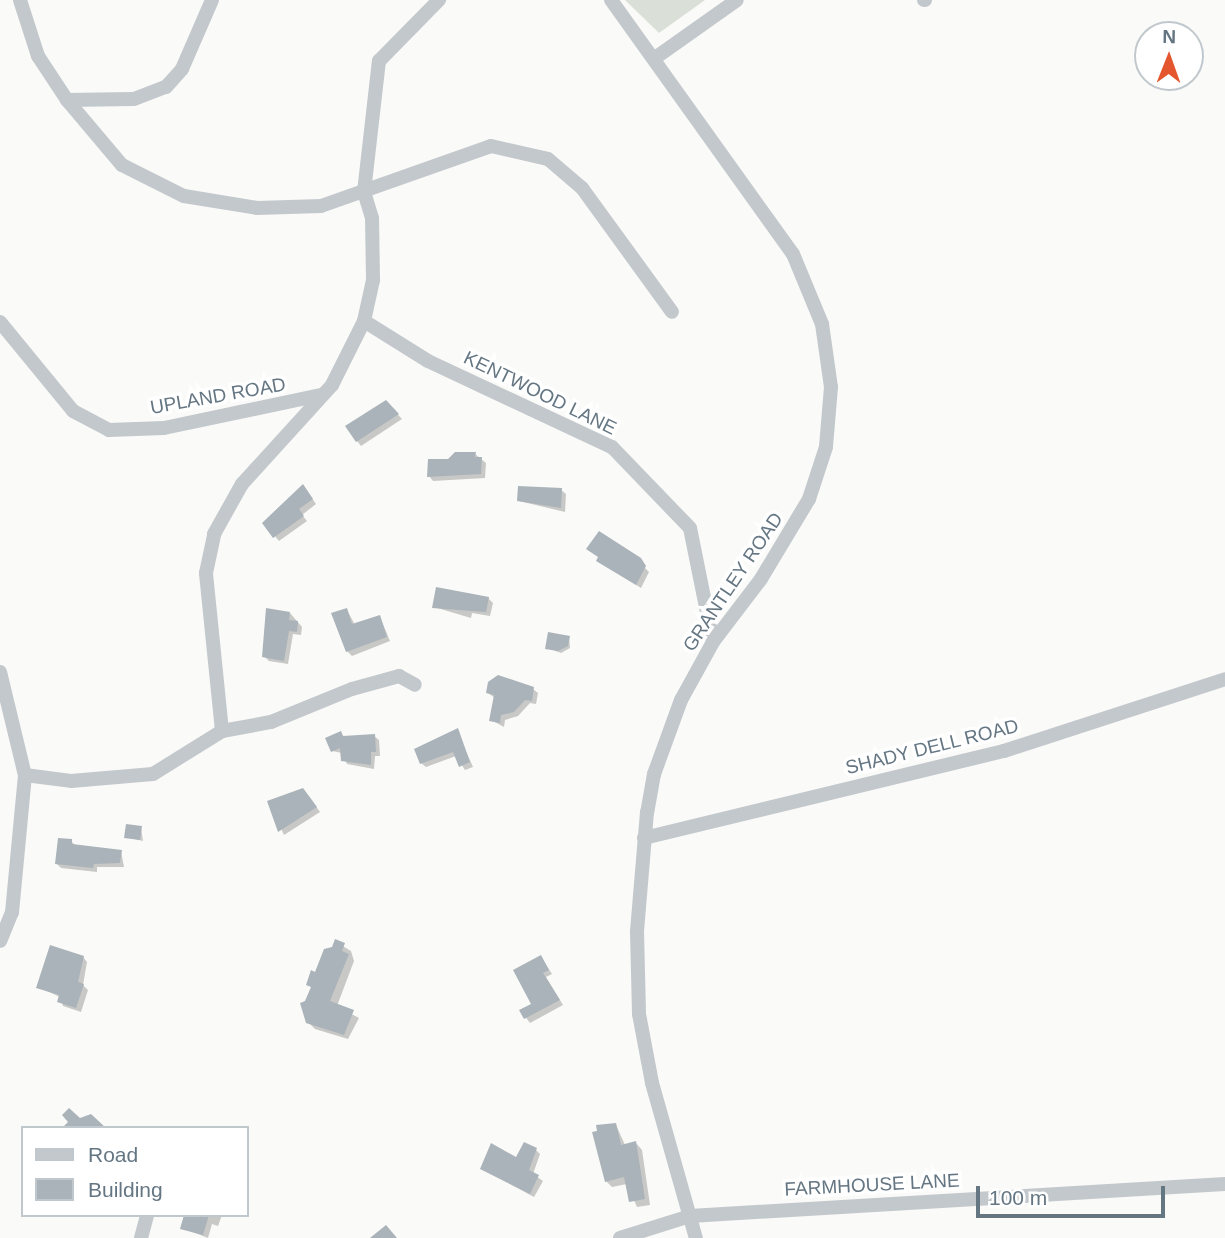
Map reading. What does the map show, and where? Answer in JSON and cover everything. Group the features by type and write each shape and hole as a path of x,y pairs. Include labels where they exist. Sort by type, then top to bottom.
{"street":[{"path":"20,0 38,56 67,100 122,165 184,196 257,208 321,206 491,146 548,159 582,188 672,312"},
{"path":"67,100 134,99 166,86 182,69 212,0"},
{"path":"222,731 206,573 214,534 242,484 322,395 364,321 373,280 372,218 364,192 379,61 439,0"},
{"name":"GRANTLEY ROAD","path":"611,0 793,254 822,324 828,354 830,419 821,469 791,533 713,642 667,732 654,774 644,838 637,931 639,1014 652,1083 696,1238"},
{"path":"655,58 737,0"},
{"name":"KENTWOOD LANE","path":"364,321 428,361 612,447 690,528 713,642"},
{"name":"UPLAND ROAD","path":"0,322 18,338 72,411 109,430 164,428 322,395"},
{"path":"0,672 9,696 24,775 12,912 0,941"},
{"path":"24,775 71,781 153,774 222,731 271,722 352,689 399,676 415,685"},
{"name":"SHADY DELL ROAD","path":"644,838 1004,751 1225,679"},
{"name":"FARMHOUSE LANE","path":"620,1238 690,1216 1225,1184"},
{"path":"141,1238 146,1217"}],"shaded area":[{"path":"625,0 705,0 659,33"}],"building":[{"path":"386,400 399,414 356,442 345,426"},
{"path":"455,452 476,452 475,457 482,457 481,474 427,477 428,459 448,459"},
{"path":"303,484 313,499 299,509 304,516 273,538 262,523"},
{"path":"518,486 562,488 561,508 517,501"},
{"path":"599,531 641,558 646,566 636,585 596,561 598,557 586,549"},
{"path":"436,587 489,597 486,612 432,608"},
{"path":"266,608 290,612 289,620 298,621 297,632 289,631 284,661 262,657"},
{"path":"347,608 352,624 380,615 387,637 346,652 331,613"},
{"path":"548,632 570,636 568,646 558,651 545,649"},
{"path":"498,675 534,687 532,701 525,700 514,712 501,715 500,723 489,721 494,695 486,693 488,682"},
{"path":"458,728 470,762 459,767 453,752 420,764 414,749"},
{"path":"341,731 343,736 375,734 376,752 371,752 371,765 341,761 340,748 331,752 325,738"},
{"path":"303,788 317,807 278,832 267,801"},
{"path":"126,824 142,826 140,840 124,838"},
{"path":"58,838 72,839 72,844 122,850 120,863 94,864 93,868 55,864"},
{"path":"335,939 345,943 342,951 349,954 330,1001 354,1010 344,1035 306,1023 300,1003 305,1001 311,987 306,985 311,970 315,972 324,949 332,947"},
{"path":"50,945 84,956 78,982 84,984 76,1008 57,1002 59,995 36,988"},
{"path":"541,955 549,970 543,973 560,1000 524,1019 519,1010 531,1004 513,970"},
{"path":"69,1108 80,1118 91,1114 104,1126 64,1126 68,1122 62,1115"},
{"path":"616,1123 621,1145 636,1141 645,1199 629,1202 624,1177 605,1182 592,1132 597,1131 596,1125"},
{"path":"524,1142 537,1148 529,1170 539,1175 530,1194 480,1169 491,1143 516,1157"},
{"path":"183,1217 208,1217 203,1235 180,1229"},
{"path":"386,1225 397,1238 370,1238"}]}
